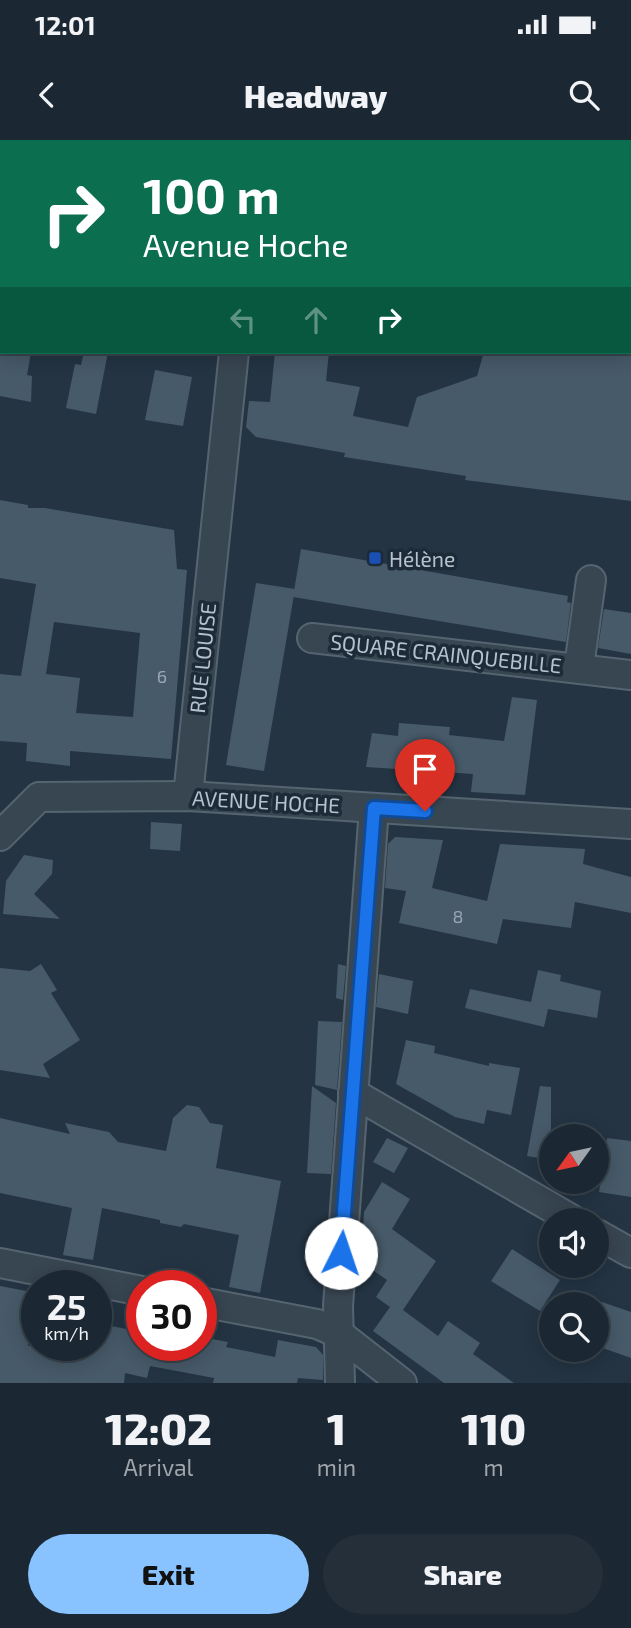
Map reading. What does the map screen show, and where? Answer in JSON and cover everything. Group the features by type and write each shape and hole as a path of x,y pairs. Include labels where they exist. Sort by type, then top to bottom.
{"street":[{"name":"RUE LOUISE","path":"188,796 234,354"},
{"name":"SQUARE CRAINQUEBILLE","path":"579,667 590,580"},
{"name":"SQUARE CRAINQUEBILLE","path":"312,638 631,675"},
{"name":"AVENUE HOCHE","path":"0,836 39,797 188,796 631,824"},
{"path":"340,1383 338,1333 374,808"},
{"path":"353,1093 552,1208"},
{"path":"609,1241 631,1253"},
{"path":"0,1263 126,1288"},
{"path":"217,1305 317,1324 338,1333 402,1383"}],"building":[{"path":"0,354 31,354 27,375 32,376 31,402 0,396"},
{"path":"84,354 108,354 96,414 66,408 75,364 81,365"},
{"path":"275,354 329,354 326,381 360,387 353,416 408,427 417,397 477,376 483,354 631,354 631,501 465,480 466,476 344,457 345,453 256,437 246,427 249,401 270,402"},
{"path":"155,370 192,377 183,426 145,420"},
{"path":"0,500 28,505 28,508 45,508 174,530 177,569 187,570 171,759 70,751 70,766 26,761 27,743 0,741 0,674 21,676 36,584 0,578","holes":["54,622 140,633 133,717 76,713 80,678 46,674"]},
{"path":"301,549 568,596 567,602 571,603 566,642 293,597"},
{"path":"256,583 295,589 264,771 226,765"},
{"path":"604,609 631,613 631,654 598,648"},
{"path":"512,697 537,700 525,795 471,792 473,774 366,767 372,733 398,736 399,723 450,727 449,735 504,741"},
{"path":"151,822 182,824 180,851 150,849"},
{"path":"395,837 443,840 432,888 487,901 500,844 585,849 583,864 631,877 631,913 575,902 571,928 503,919 497,944 399,923 406,891 385,888 388,844"},
{"path":"24,855 53,860 52,874 34,894 60,919 3,914 6,881"},
{"path":"41,964 57,990 51,993 80,1040 43,1064 50,1078 0,1070 0,968 30,971"},
{"path":"338,964 346,966 343,1000 336,998"},
{"path":"538,970 561,975 560,981 601,991 597,1018 548,1009 544,1027 465,1008 470,989 531,1002"},
{"path":"379,974 413,981 408,1014 376,1007"},
{"path":"318,1021 342,1022 337,1090 315,1085"},
{"path":"406,1040 435,1046 434,1053 489,1066 489,1063 520,1068 511,1115 487,1110 484,1124 455,1117 396,1084"},
{"path":"312,1086 336,1103 331,1174 307,1173"},
{"path":"540,1086 551,1087 551,1124 539,1124 539,1158 527,1156"},
{"path":"187,1105 199,1107 210,1123 223,1125 216,1168 281,1181 260,1293 229,1287 239,1235 184,1224 181,1227 160,1223 160,1220 102,1208 93,1260 63,1255 72,1208 0,1193 0,1118 70,1134 65,1123 109,1132 118,1142 166,1151 173,1118"},
{"path":"387,1138 408,1148 394,1173 373,1162"},
{"path":"609,1138 631,1141 631,1197 609,1194"},
{"path":"382,1182 410,1199 392,1229 436,1261 403,1310 438,1336 448,1321 480,1343 473,1354 514,1383 444,1383 373,1331 390,1307 376,1297 387,1280 361,1262 364,1212"},
{"path":"512,1249 539,1266 539,1278 560,1280 552,1292 539,1292 539,1310 491,1281"},
{"path":"0,1286 21,1290 21,1361 112,1361 112,1326 126,1329 126,1361 217,1361 217,1340 228,1342 226,1347 275,1357 278,1340 316,1347 323,1355 323,1380 298,1378 297,1383 213,1383 214,1378 150,1366 147,1378 125,1373 124,1383 0,1383"},
{"path":"609,1304 631,1312 631,1358 609,1350"}],"place":[{"name":"Hélène","path":"375,558"}],"route":[{"path":"341,1253 374,808 425,811"}]}
